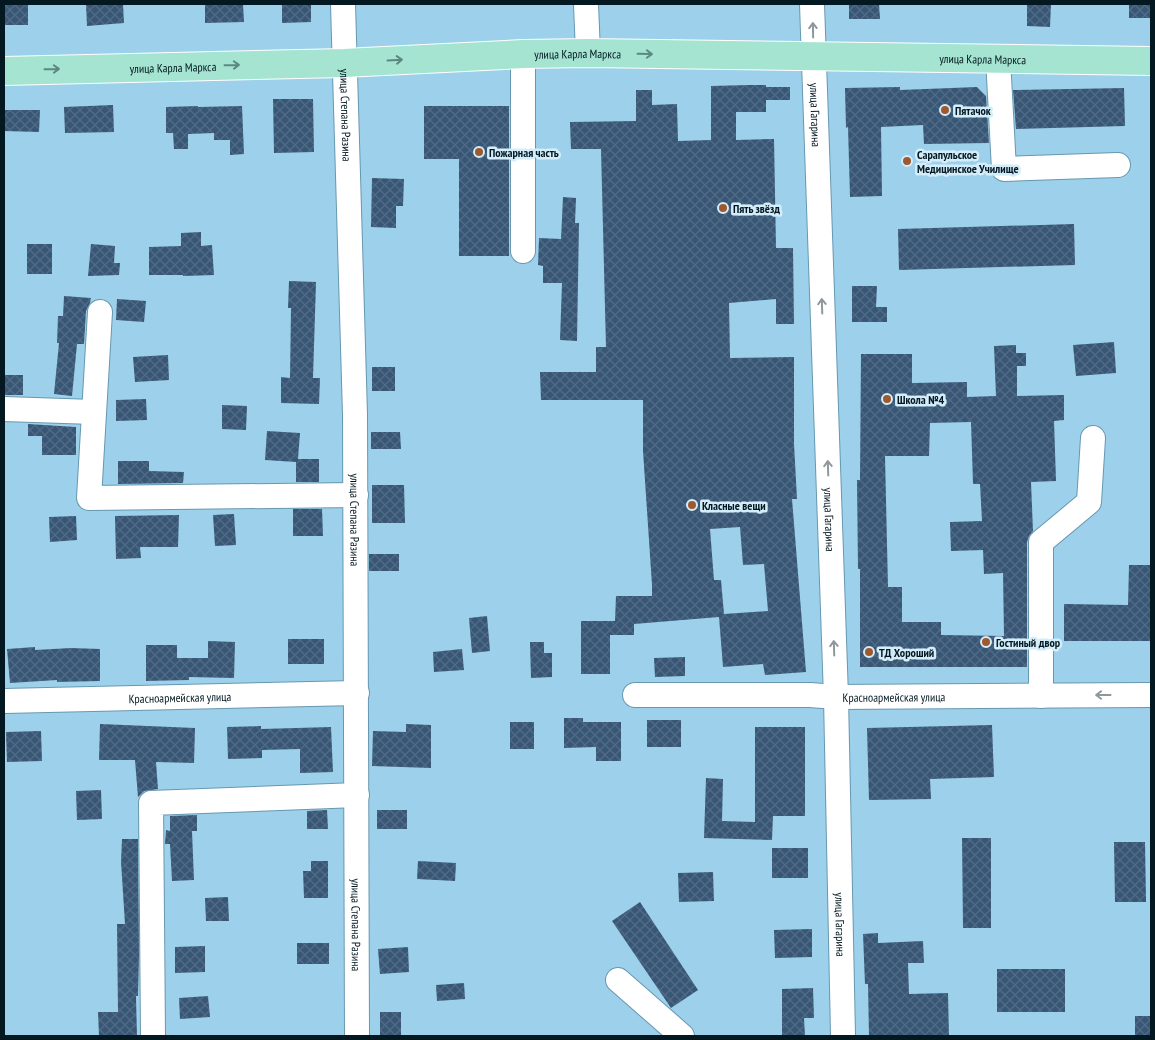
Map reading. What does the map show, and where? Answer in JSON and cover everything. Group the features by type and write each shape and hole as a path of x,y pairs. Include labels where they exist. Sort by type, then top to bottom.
{"main road":[{"name":"улица Карла Маркса","path":"4,70 344,63 523,54 588,53 1151,62"}],"street":[{"name":"улица Степана Разина","path":"344,4 344,63 355,405 358,1036"},
{"path":"586,4 588,53"},
{"name":"улица Гагарина","path":"812,4 836,697 843,1036"},
{"path":"523,54 523,251"},
{"path":"998,59 1004,169 1118,165"},
{"path":"100,312 89,498 356,494"},
{"path":"4,409 94,412"},
{"path":"1041,696 1041,542 1089,502 1093,438"},
{"name":"Красноармейская улица","path":"4,701 357,693"},
{"name":"Красноармейская улица","path":"636,695 810,695 836,697 1151,695"},
{"path":"153,1036 150,802 357,795"},
{"path":"618,980 682,1036"}],"building":[{"path":"4,4 28,4 28,25 4,25"},
{"path":"86,4 123,4 124,23 87,26"},
{"path":"205,4 243,4 244,22 205,23"},
{"path":"282,4 311,4 311,22 282,23"},
{"path":"849,4 879,4 880,19 849,19"},
{"path":"1027,4 1051,4 1050,27 1027,26"},
{"path":"1129,4 1151,4 1151,18 1129,18"},
{"path":"766,85 766,87 790,87 790,100 766,100 766,112 736,112 736,140 774,139 776,248 793,248 794,324 776,324 776,299 729,303 730,358 794,357 794,444 797,499 792,499 806,672 765,675 763,664 723,667 719,617 634,624 634,635 610,635 610,674 581,674 581,621 615,621 616,596 652,596 652,585 643,451 643,400 541,400 540,372 596,372 596,347 606,347 601,149 571,149 570,122 636,121 636,90 652,90 652,105 677,104 678,141 711,140 711,86","holes":["740,527 743,565 764,564 768,611 724,614 721,580 714,580 710,529"]},
{"path":"900,87 900,90 977,87 986,96 989,143 924,144 923,125 881,127 882,196 850,197 845,88"},
{"path":"1124,88 1125,126 1016,129 1013,90"},
{"path":"273,99 313,99 314,152 274,153"},
{"path":"113,105 114,132 65,133 64,107"},
{"path":"242,106 244,154 230,155 230,140 214,140 214,133 188,134 188,149 174,149 173,133 166,133 166,107"},
{"path":"424,106 509,106 509,256 459,256 459,159 424,159"},
{"path":"4,110 40,110 39,132 4,131"},
{"path":"372,178 404,179 403,206 396,206 396,228 371,227"},
{"path":"563,197 576,198 575,223 579,223 577,341 560,340 562,283 543,283 543,266 538,265 539,238 561,239"},
{"path":"1074,224 1075,265 899,270 898,229"},
{"path":"201,232 201,246 212,245 214,275 149,275 149,247 181,246 181,233"},
{"path":"27,244 52,244 52,274 27,274"},
{"path":"91,244 115,246 114,263 120,263 119,275 88,276"},
{"path":"289,281 316,282 313,378 320,378 319,404 281,403 281,377 290,378 291,308 288,308"},
{"path":"852,286 877,286 876,307 887,307 887,322 852,322"},
{"path":"64,296 91,298 86,311 84,344 77,344 72,396 54,394 59,343 57,343 58,316 63,316"},
{"path":"117,299 146,301 144,322 116,320"},
{"path":"1114,342 1116,373 1076,376 1073,345"},
{"path":"1016,345 1016,353 1026,353 1026,366 1017,366 1017,396 1064,395 1064,420 1054,421 1056,481 1031,482 1033,531 1027,542 1027,667 860,667 860,569 858,569 857,480 860,480 861,354 912,354 912,383 967,382 967,397 996,396 994,346","holes":["971,422 973,484 980,484 982,521 950,522 951,551 983,550 984,574 1003,573 1004,636 941,635 941,622 902,622 902,587 888,587 885,456 929,456 930,423"]},
{"path":"168,355 169,380 135,382 133,357"},
{"path":"372,367 395,367 395,391 372,391"},
{"path":"4,375 23,375 23,395 4,395"},
{"path":"146,399 147,420 116,421 116,400"},
{"path":"222,405 247,406 246,430 222,429"},
{"path":"28,424 76,427 76,455 42,455 42,436 28,436"},
{"path":"267,431 300,433 298,459 319,459 319,482 296,482 296,462 265,460"},
{"path":"371,432 400,432 401,449 371,449"},
{"path":"118,461 149,461 149,471 184,472 183,483 118,484"},
{"path":"372,485 404,485 405,523 372,523"},
{"path":"293,509 322,509 323,536 293,536"},
{"path":"234,514 236,545 215,546 213,515"},
{"path":"179,515 178,547 140,547 141,558 116,559 115,516"},
{"path":"76,516 77,540 50,542 49,517"},
{"path":"369,554 399,554 399,571 369,571"},
{"path":"1129,565 1151,565 1151,641 1064,641 1064,604 1128,605"},
{"path":"487,616 490,651 472,653 469,618"},
{"path":"288,639 324,639 324,664 288,664"},
{"path":"208,641 235,642 234,678 189,677 189,680 146,681 146,645 177,645 177,658 208,658"},
{"path":"530,642 544,642 544,653 552,653 552,677 531,678"},
{"path":"35,647 35,650 100,649 100,681 57,682 57,680 10,683 7,649"},
{"path":"462,649 464,670 434,672 433,652"},
{"path":"685,657 685,676 655,677 654,658"},
{"path":"564,718 583,718 583,722 621,722 621,761 596,761 596,747 564,748"},
{"path":"647,720 681,720 681,747 647,747"},
{"path":"510,722 534,722 534,749 510,749"},
{"path":"100,724 195,728 194,763 156,762 158,789 144,791 138,797 135,760 99,760"},
{"path":"406,724 431,725 431,768 372,766 373,731 406,732"},
{"path":"992,725 994,777 930,779 931,799 869,800 867,728"},
{"path":"261,726 261,729 331,727 333,772 300,773 300,749 262,750 262,758 228,759 227,727"},
{"path":"755,727 805,727 805,816 773,816 772,840 704,838 706,778 723,779 722,821 755,822"},
{"path":"41,731 42,761 7,762 6,732"},
{"path":"101,790 102,819 77,820 76,791"},
{"path":"327,810 328,829 307,829 307,811"},
{"path":"377,810 407,810 407,829 377,829"},
{"path":"197,815 197,831 192,831 194,880 172,881 170,844 165,844 166,830 170,831 170,816"},
{"path":"962,838 991,838 991,928 963,928"},
{"path":"122,839 138,839 139,955 138,996 136,996 137,1036 99,1036 98,1012 118,1012 117,924 125,924 121,862"},
{"path":"1114,842 1145,842 1146,902 1115,902"},
{"path":"772,848 808,848 808,878 772,878"},
{"path":"311,861 328,861 328,898 304,898 303,871 311,871"},
{"path":"418,861 456,863 455,881 417,879"},
{"path":"713,872 714,901 679,902 678,873"},
{"path":"228,897 229,921 206,921 205,898"},
{"path":"640,902 698,990 671,1008 612,921"},
{"path":"812,929 812,957 775,958 774,930"},
{"path":"878,933 878,943 923,941 924,963 908,963 909,994 948,993 949,1036 869,1036 868,984 865,984 863,934"},
{"path":"297,943 329,943 329,964 297,964"},
{"path":"205,946 205,972 175,973 175,947"},
{"path":"408,947 409,972 380,974 378,949"},
{"path":"997,969 1065,969 1065,1012 997,1012"},
{"path":"464,983 465,999 437,1001 436,985"},
{"path":"813,988 814,1018 804,1018 805,1036 782,1036 782,989"},
{"path":"208,996 210,1017 180,1019 179,998"},
{"path":"380,1012 401,1012 401,1036 380,1036"},
{"path":"1135,1016 1151,1016 1151,1036 1135,1036"}],"place":[{"name":"Пятачок","path":"945,110"},
{"name":"Пожарная часть","path":"479,152"},
{"name":"Сарапульское Медицинское Училище","path":"907,161"},
{"name":"Пять звёзд","path":"723,208"},
{"name":"Школа №4","path":"887,399"},
{"name":"Класные вещи","path":"692,505"},
{"name":"Гостиный двор","path":"986,642"},
{"name":"ТД Хороший","path":"869,652"}]}
